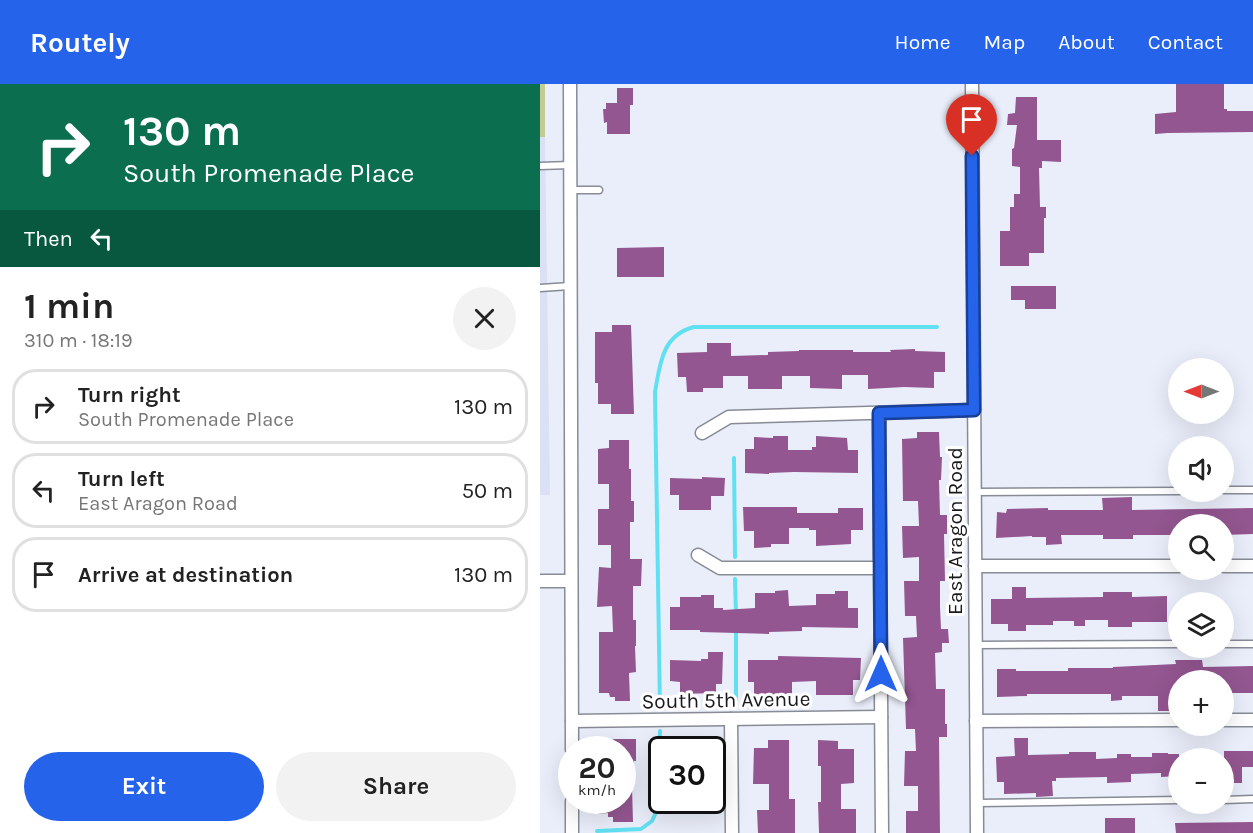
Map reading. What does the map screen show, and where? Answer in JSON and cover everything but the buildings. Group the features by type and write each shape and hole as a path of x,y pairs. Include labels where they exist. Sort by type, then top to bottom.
{"street":[{"path":"570,84 572,736"},
{"name":"East Aragon Road","path":"972,84 977,833"},
{"path":"702,433 729,417 974,410"},
{"path":"879,413 882,833"},
{"path":"698,555 720,568 880,568"},
{"path":"975,566 1168,566"},
{"path":"1234,566 1253,566"},
{"path":"540,581 572,581"},
{"name":"South 5th Avenue","path":"572,721 881,717"},
{"path":"731,719 732,833"},
{"path":"976,721 1168,720"},
{"path":"1234,720 1253,720"},
{"path":"572,814 572,833"}],"lane":[{"path":"540,166 570,165"},
{"path":"570,190 599,190"},
{"path":"540,288 570,286"},
{"path":"1234,490 1253,490"},
{"path":"975,492 1168,491"},
{"path":"976,645 1168,644"},
{"path":"1234,644 1253,644"},
{"path":"1234,800 1253,799"},
{"path":"977,803 1168,800"}],"shaded area":[{"path":"540,137 545,137 550,495 540,495"}],"green space":[{"path":"540,84 545,84 545,137 540,137"}],"waterway":[{"path":"660,709 655,392 661,361 669,344 683,331 694,327 937,327"},
{"path":"734,458 735,557"},
{"path":"735,579 736,614"},
{"path":"736,630 736,700"},
{"path":"597,831 641,829 652,821 658,808 660,731"}],"route":[{"path":"881,674 879,413 974,410 972,156"}]}
